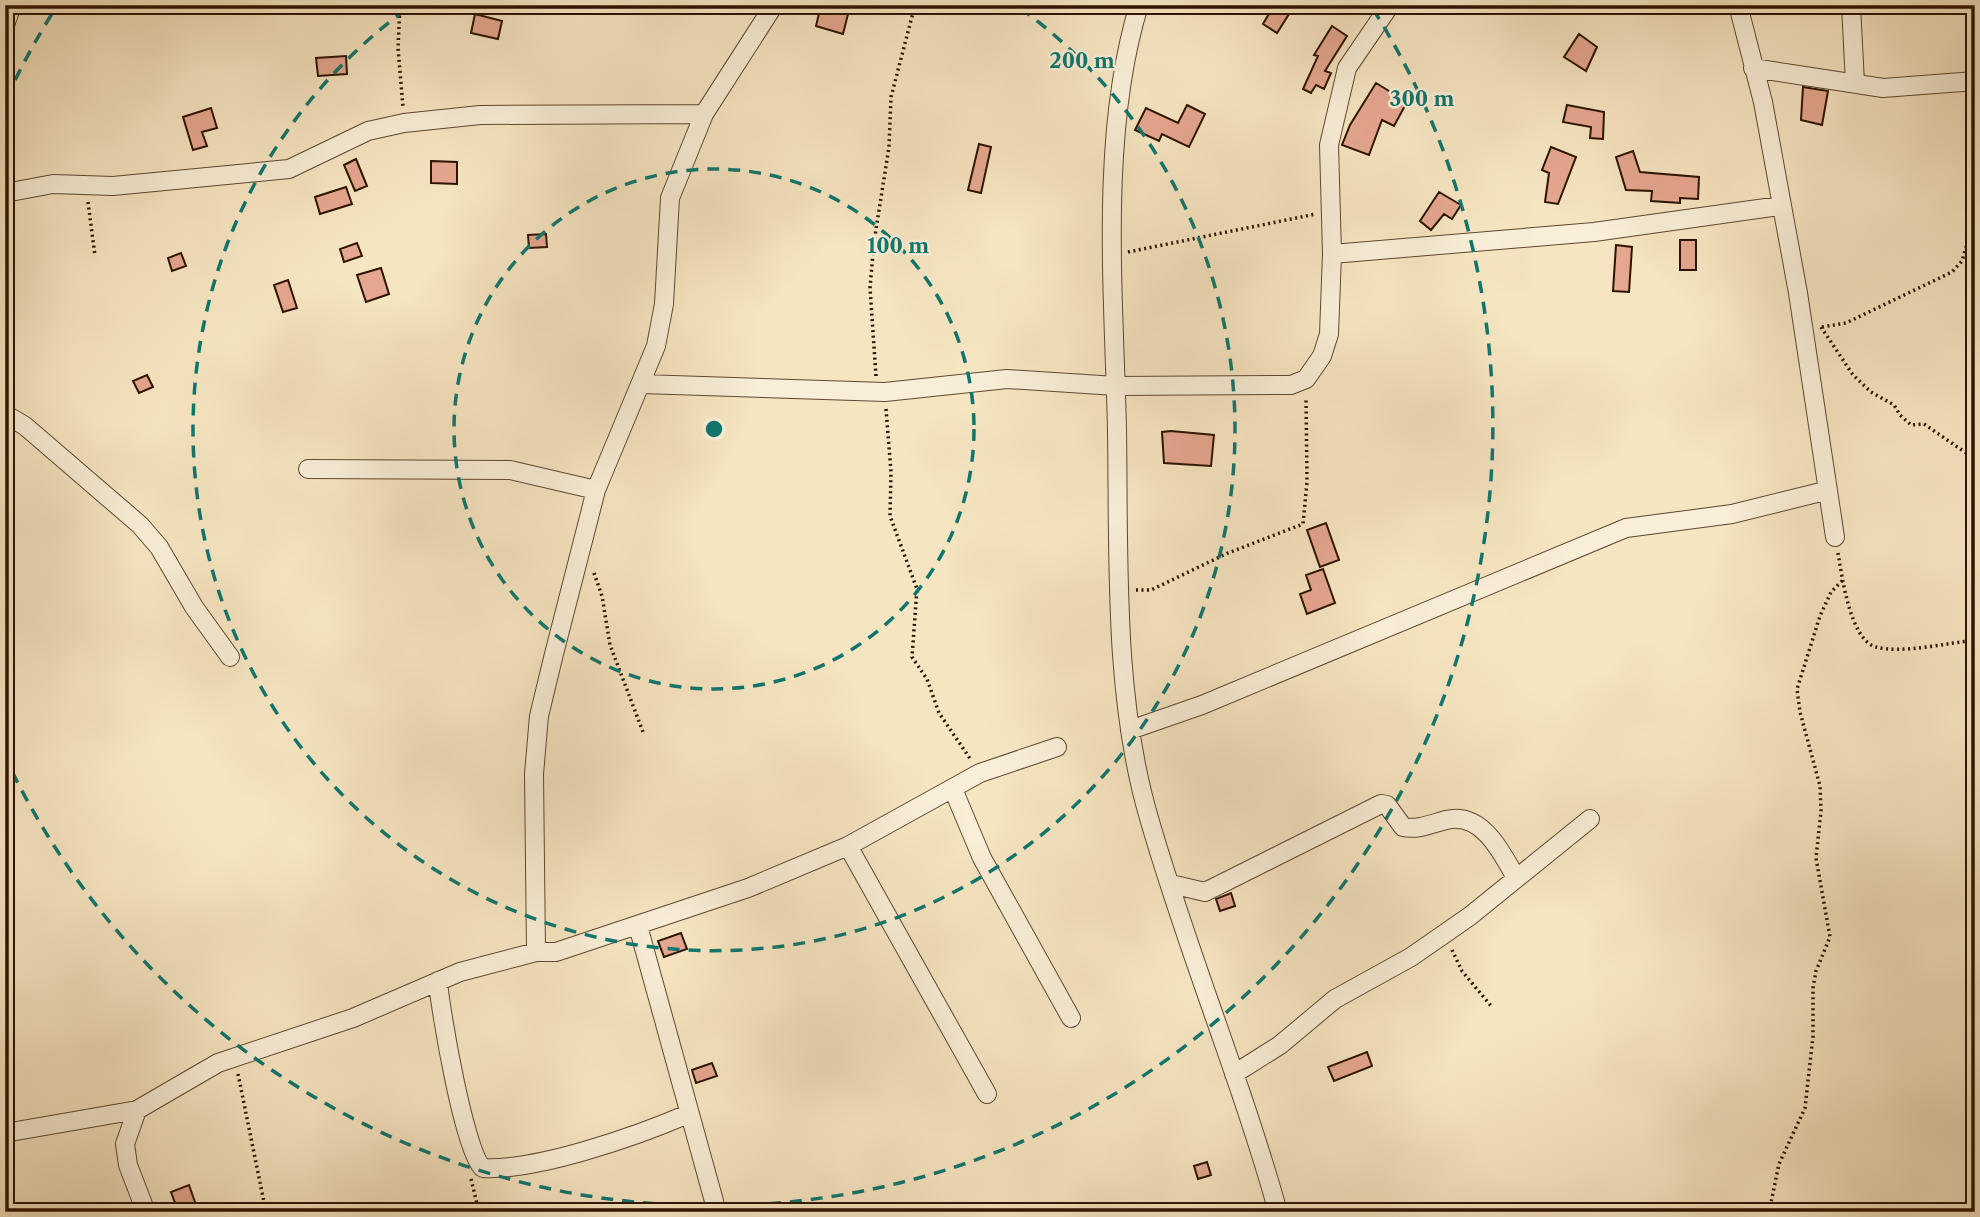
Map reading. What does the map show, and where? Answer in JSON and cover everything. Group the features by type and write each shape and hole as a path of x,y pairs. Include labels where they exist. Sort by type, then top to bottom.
{"street":[{"path":"5,25 12,5"},
{"path":"536,952 534,786 538,716 596,490 656,346 664,304 670,198 704,114 774,5"},
{"path":"1139,5 1125,52 1119,92 1114,253 1120,591 1130,730 1148,817 1260,1146 1278,1212"},
{"path":"642,384 885,392 1007,379 1116,386 1291,385 1306,379 1322,356 1329,334 1332,254 1329,145 1347,68 1390,5"},
{"path":"1738,5 1763,102 1798,293 1825,491 1835,537"},
{"path":"1851,5 1856,83"},
{"path":"1753,68 1883,88 1975,81"},
{"path":"5,193 52,184 86,187 289,169 368,131 404,123 480,115 704,114"},
{"path":"1332,254 1594,232 1780,206"},
{"path":"5,414 25,426 140,525 159,547 194,607 230,657"},
{"path":"308,469 510,470 596,490"},
{"path":"1130,730 1202,705 1626,528 1732,514 1825,491"},
{"path":"5,1133 136,1110 206,1068 353,1018 460,972 536,952 555,951 748,888 848,846 979,773 1057,747"},
{"path":"953,789 982,858 1071,1018"},
{"path":"1171,884 1205,892 1336,823 1381,804 1387,806 1403,827 1419,828 1454,818 1474,824 1494,840 1516,878"},
{"path":"1234,1074 1280,1045 1335,999 1411,957 1470,916 1590,819"},
{"path":"848,846 987,1094"},
{"path":"638,926 717,1212"},
{"path":"438,981 445,1035 467,1132 474,1159 483,1168 509,1168 606,1144 688,1114"},
{"path":"136,1110 125,1144 128,1166 146,1212"}],"path":[{"path":"400,5 398,48 404,123"},
{"path":"915,5 891,97 889,147 871,276 875,370 878,383 885,392 890,516 917,589 912,657 928,679 939,713 979,773"},
{"path":"86,187 95,256"},
{"path":"1114,253 1146,250 1331,211"},
{"path":"1822,327 1846,323 1952,272 1962,261 1975,217"},
{"path":"1798,293 1853,375 1871,392 1894,405 1911,425 1924,424 1975,458"},
{"path":"1120,591 1151,590 1228,553 1303,524 1307,482 1306,379"},
{"path":"1835,537 1843,580 1860,635 1874,647 1899,648 1975,640"},
{"path":"584,544 602,596 610,645 643,732"},
{"path":"1769,1212 1779,1164 1805,1108 1813,1036 1813,988 1816,971 1830,937 1816,858 1821,811 1820,786 1800,712 1797,689 1820,616 1831,593 1843,580"},
{"path":"1436,939 1451,947 1462,971 1491,1006"},
{"path":"234,1058 266,1212"}],"building":[{"path":"821,5 849,10 843,34 816,26"},
{"path":"1274,5 1289,14 1277,33 1263,24"},
{"path":"475,14 502,21 498,39 471,33"},
{"path":"1332,26 1347,36 1325,71 1331,73 1324,89 1316,85 1311,93 1303,89 1318,56 1314,55"},
{"path":"1579,34 1597,47 1586,71 1564,57"},
{"path":"346,56 347,74 318,76 316,58"},
{"path":"1376,83 1407,102 1394,126 1382,120 1369,155 1342,145 1350,125"},
{"path":"1803,87 1828,91 1822,125 1801,120"},
{"path":"1187,105 1205,114 1189,147 1162,134 1159,141 1135,130 1146,108 1178,123"},
{"path":"1567,105 1604,112 1603,139 1590,138 1591,127 1563,122"},
{"path":"211,108 217,128 202,132 207,146 193,150 183,117"},
{"path":"979,144 991,147 981,193 968,190"},
{"path":"1551,147 1576,157 1558,204 1545,202 1549,173 1542,170"},
{"path":"1633,151 1640,172 1699,177 1698,199 1680,198 1680,203 1651,201 1652,191 1626,190 1616,157"},
{"path":"356,159 367,186 355,191 344,165"},
{"path":"431,161 457,162 457,184 431,183"},
{"path":"346,187 352,204 320,214 315,197"},
{"path":"1439,192 1461,205 1452,219 1444,214 1431,230 1420,221"},
{"path":"546,234 547,247 529,248 528,235"},
{"path":"1680,240 1696,240 1696,270 1680,270"},
{"path":"357,243 362,256 344,262 340,249"},
{"path":"1616,245 1632,247 1629,292 1613,291"},
{"path":"181,253 186,266 172,271 168,258"},
{"path":"381,268 389,294 366,302 357,275"},
{"path":"288,280 297,308 283,312 274,285"},
{"path":"147,375 153,387 139,393 133,381"},
{"path":"1162,432 1214,435 1211,466 1164,463"},
{"path":"1326,523 1339,560 1320,567 1307,530"},
{"path":"1323,569 1335,603 1307,614 1300,594 1311,590 1306,575"},
{"path":"1231,893 1235,906 1220,911 1216,899"},
{"path":"681,933 687,949 664,957 658,941"},
{"path":"1367,1052 1372,1066 1334,1081 1328,1067"},
{"path":"712,1063 717,1076 696,1083 692,1070"},
{"path":"1207,1162 1211,1175 1198,1179 1194,1166"},
{"path":"189,1185 196,1205 178,1211 171,1192"}]}
